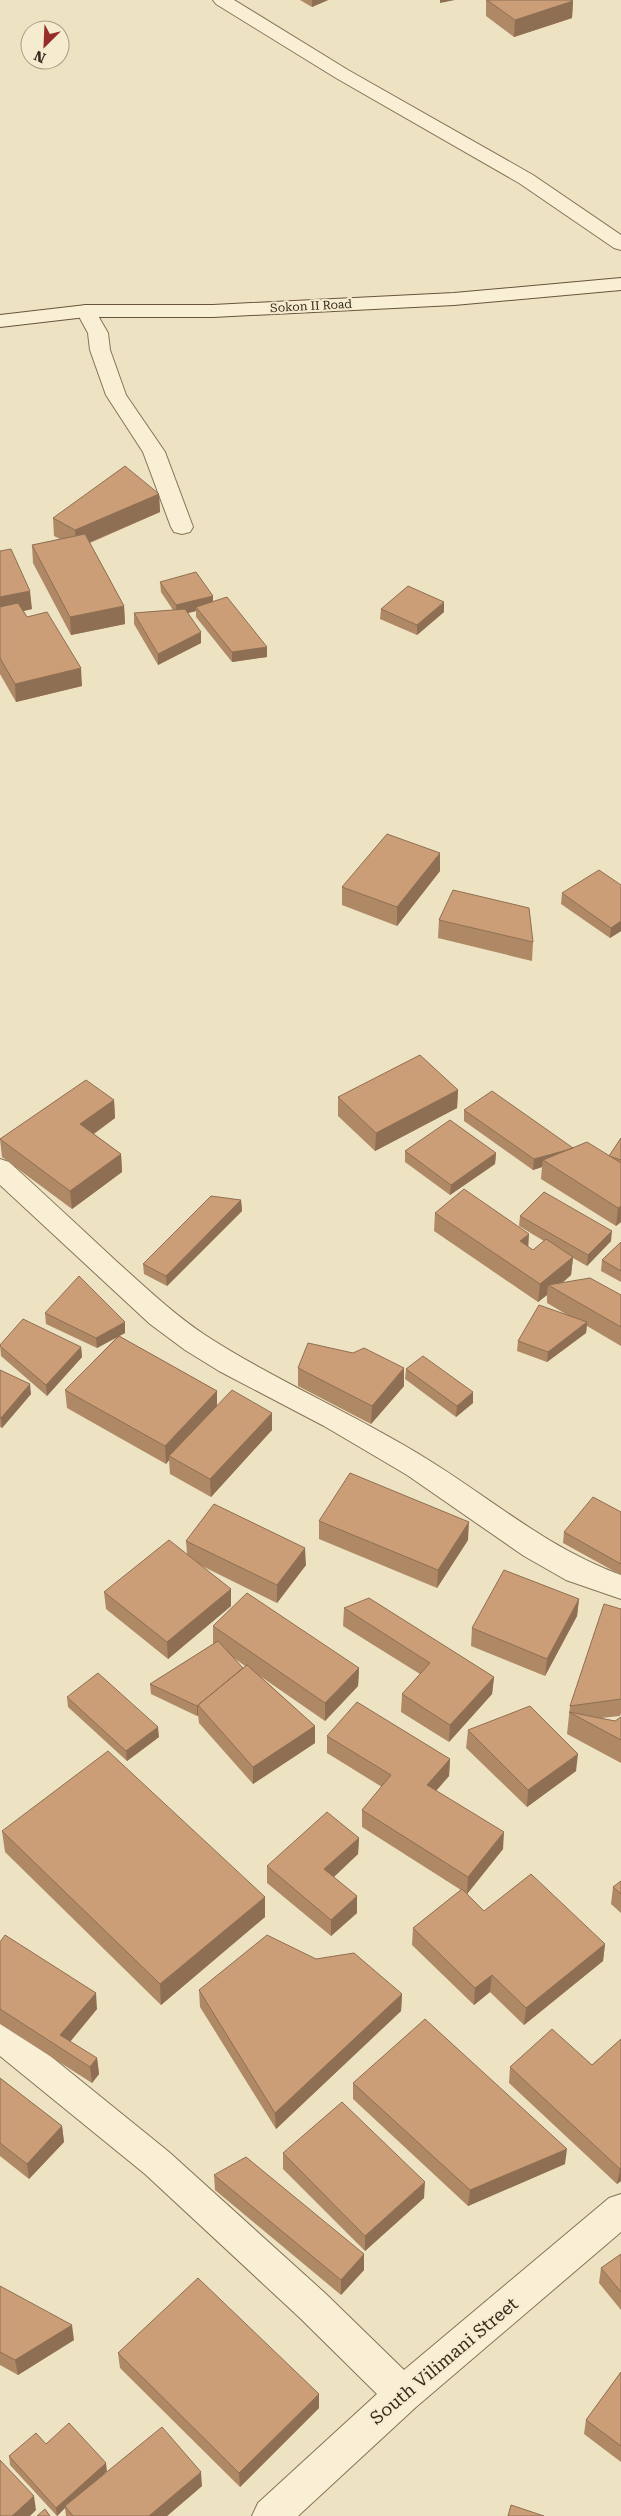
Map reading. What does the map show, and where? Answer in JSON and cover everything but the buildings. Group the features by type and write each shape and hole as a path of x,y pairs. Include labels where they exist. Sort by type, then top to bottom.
{"street":[{"path":"222,0 350,78 526,179 621,244"},
{"name":"Sokon II Road","path":"0,321 86,311 213,311 454,299 621,284"},
{"path":"86,311 98,334 100,350 116,394 154,452 182,528"},
{"path":"0,1169 160,1317 195,1342 229,1363 334,1418 417,1467 544,1552 577,1571 621,1587"},
{"path":"0,2036 157,2163 313,2306 403,2394"},
{"name":"South Vilimani Street","path":"271,2516 403,2394 511,2306 621,2210"}]}
